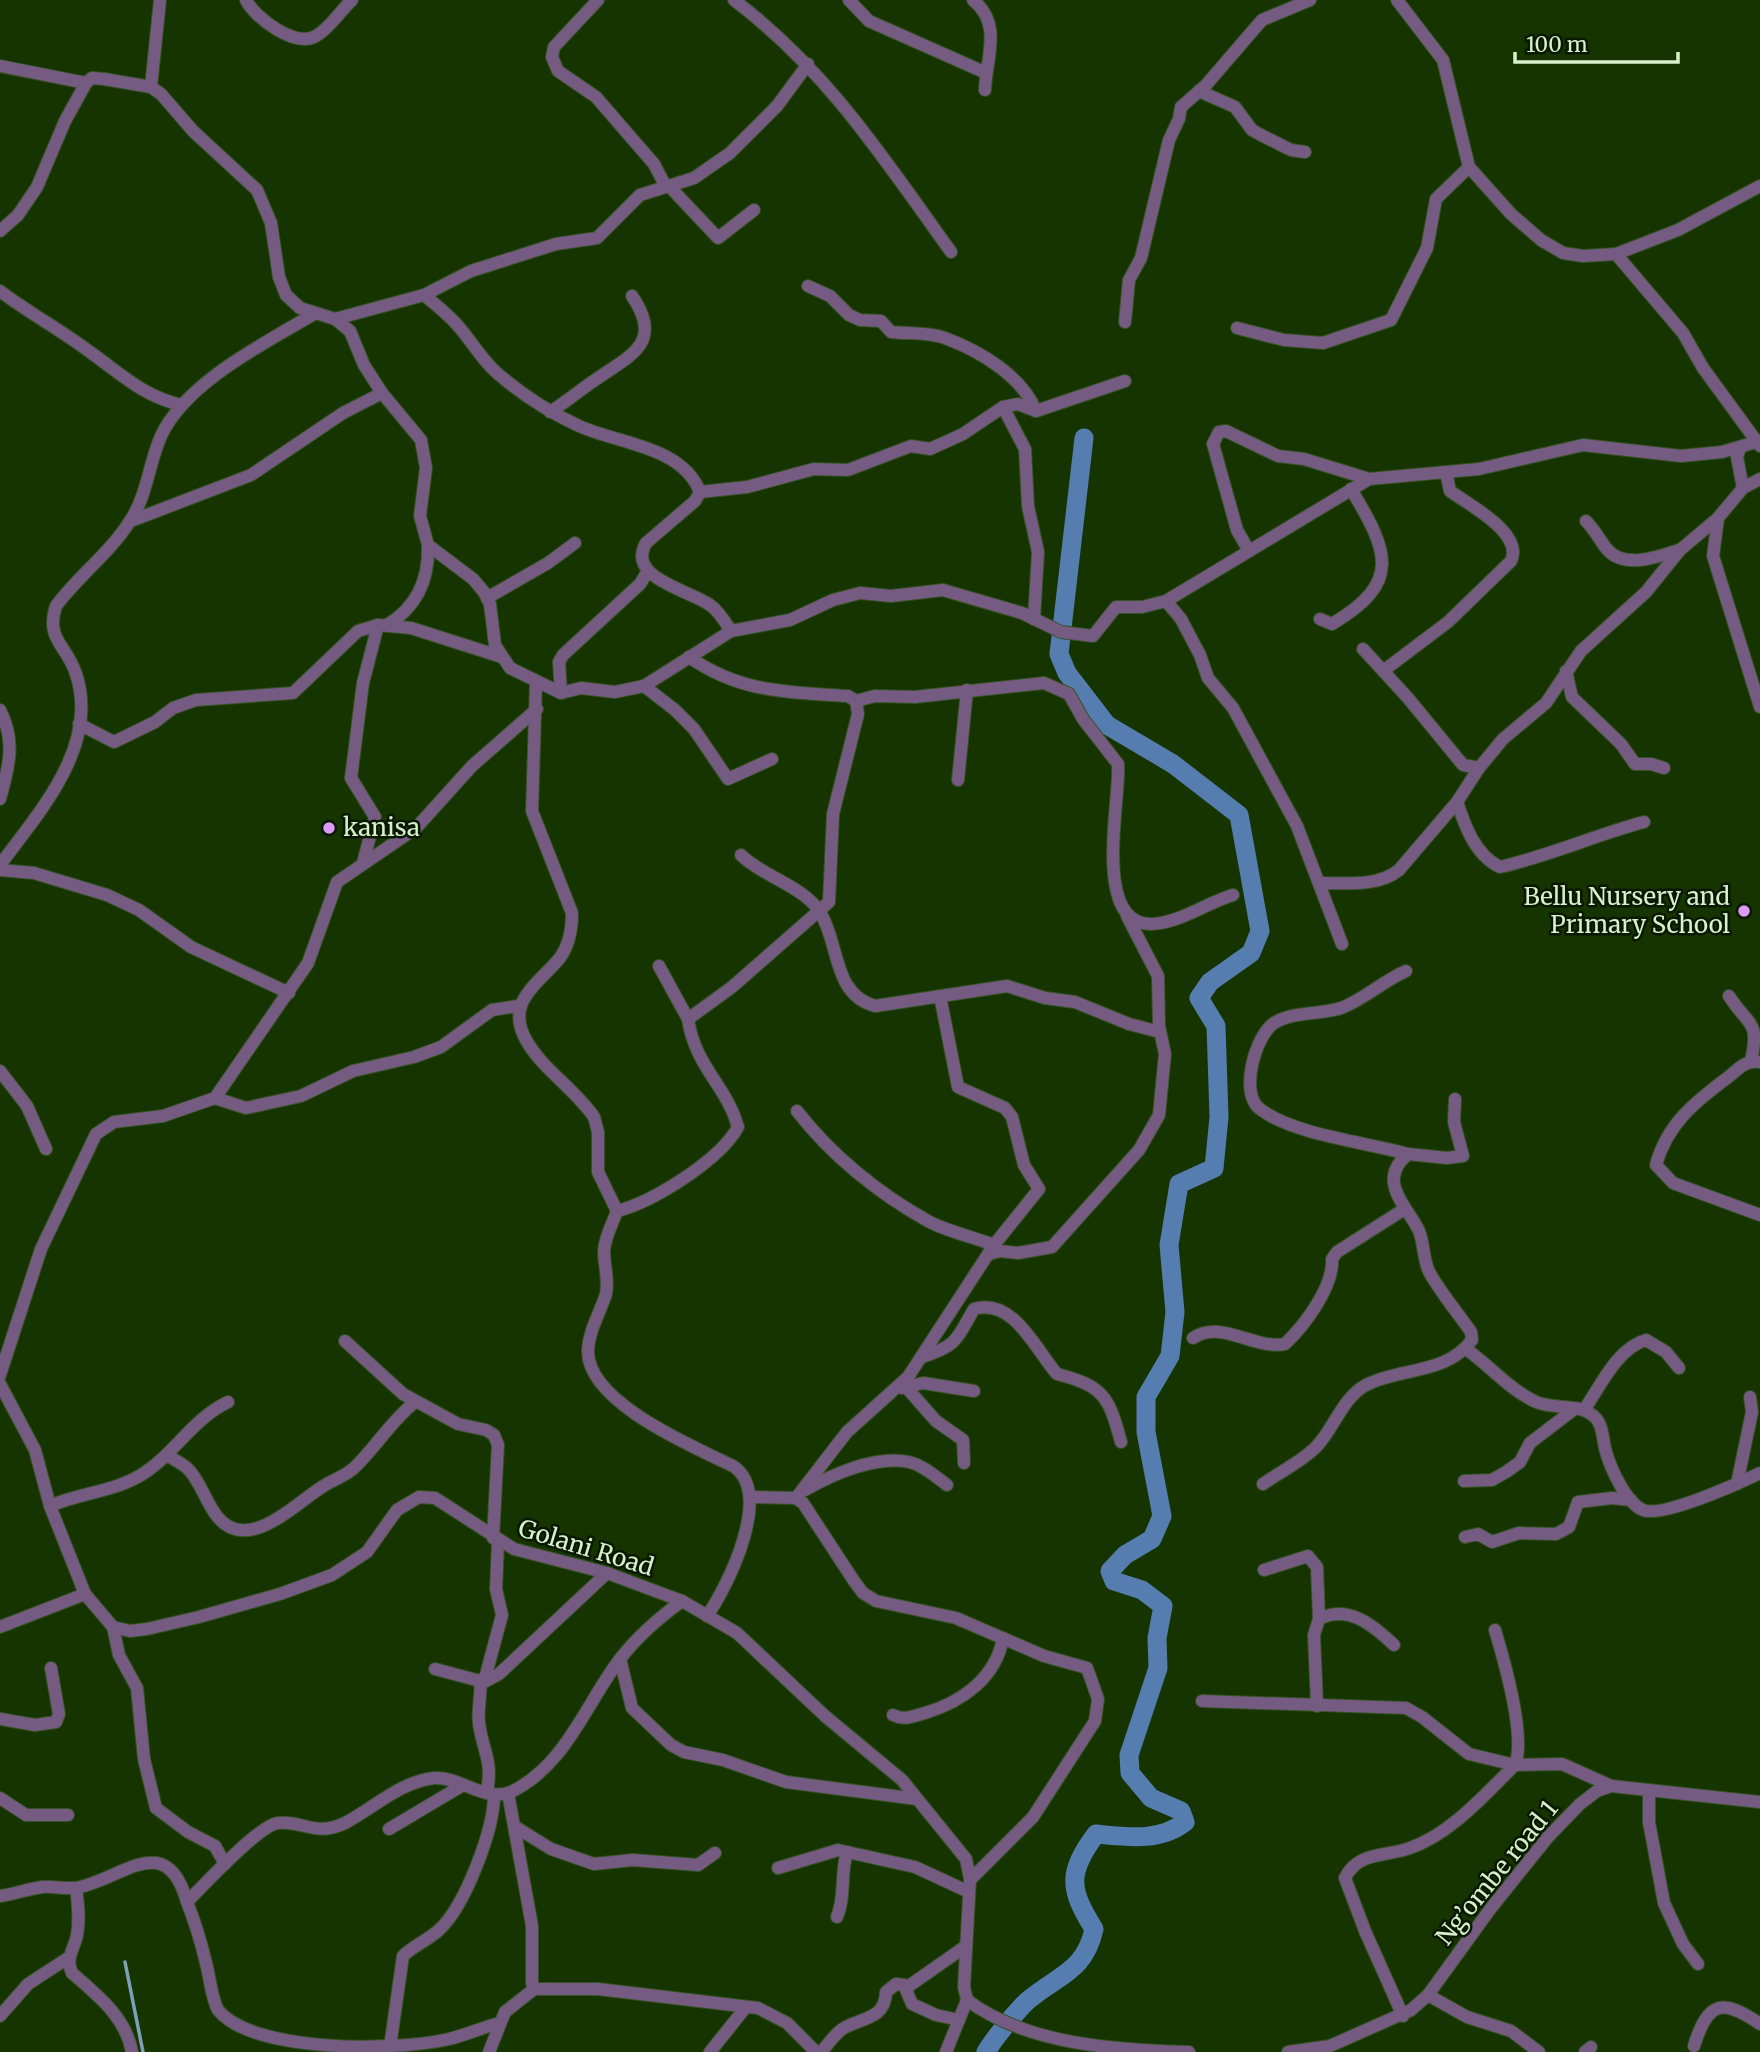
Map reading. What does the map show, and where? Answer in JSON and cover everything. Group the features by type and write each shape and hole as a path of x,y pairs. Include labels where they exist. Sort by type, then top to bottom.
{"street":[{"path":"151,87 160,0"},
{"path":"246,0 251,9 271,27 305,39 314,37 325,28 352,0"},
{"path":"598,0 554,47 553,63 558,71 596,97 654,164 667,187 718,238 754,210"},
{"path":"734,0 808,64 888,160 951,252"},
{"path":"849,0 869,21 984,72"},
{"path":"973,0 989,17 992,29 984,72 985,90"},
{"path":"1125,321 1129,280 1141,258 1153,215 1168,140 1179,119 1181,107 1199,91 1262,20 1310,0"},
{"path":"1397,0 1443,60 1469,167 1511,214 1563,253 1583,256 1616,254 1678,230 1760,186"},
{"path":"335,320 424,295 471,271 556,244 597,238 640,195 694,178 730,153 777,106 808,64"},
{"path":"0,66 86,83"},
{"path":"0,231 18,215 37,187 65,121 86,83 92,78 151,87 257,190 271,223 279,277 286,295 300,308 335,320 350,331 364,365 382,393 412,427 425,452 421,516 422,533 428,546 427,573 421,589 408,608 383,625 363,683 351,778 375,817 363,863"},
{"path":"1199,91 1235,107 1252,130 1291,150 1305,152"},
{"path":"1237,328 1284,340 1323,343 1391,320 1427,248 1436,199 1469,167"},
{"path":"1249,551 1237,530 1213,444 1219,432 1226,431 1278,456 1304,459 1369,479 1479,469 1583,445 1681,456 1758,444 1703,368 1683,333 1616,254"},
{"path":"808,286 830,296 849,315 860,320 881,321 891,332 944,338 972,352 1020,383 1036,411"},
{"path":"0,291 91,352 139,390 163,401 182,405"},
{"path":"424,295 461,329 497,373 550,412 593,432 623,439 658,454 685,470 700,492"},
{"path":"550,412 634,355 645,335 646,320 632,296"},
{"path":"289,993 191,947 139,910 107,895 34,873 0,868 65,774 79,724 76,673 54,637 51,622 65,594 131,521 160,437 182,405 192,394 252,350 314,314"},
{"path":"700,492 747,487 814,469 848,470 911,446 930,449 963,434 1003,407 1018,404 1036,411 1125,381"},
{"path":"131,521 251,475 343,413 382,393"},
{"path":"1003,407 1025,449 1028,506 1038,552 1034,619"},
{"path":"1740,448 1737,464 1743,488"},
{"path":"1383,671 1448,622 1511,561 1515,552 1513,543 1504,532 1450,491 1446,472"},
{"path":"428,546 473,579 487,598 495,645 510,668 561,693 581,688 615,692 644,686 731,631 790,620 833,600 860,593 891,596 943,590 1034,619 1061,632 1093,636 1116,607 1142,607 1166,601 1369,479"},
{"path":"1321,883 1388,878 1414,854 1457,802 1479,768 1503,739 1546,703 1581,651 1646,592 1680,550 1718,517 1743,488 1760,479"},
{"path":"1320,619 1332,624 1339,620 1371,594 1382,574 1384,563 1373,528 1351,489"},
{"path":"700,492 695,501 646,543 642,561 648,571 709,604 731,631"},
{"path":"1718,517 1713,555 1760,707"},
{"path":"1586,521 1601,537 1606,548 1619,557 1633,560 1653,559 1680,550"},
{"path":"487,598 548,563 575,543"},
{"path":"561,693 559,663 564,654 640,584 648,571"},
{"path":"1166,601 1181,619 1200,655 1208,678 1233,708 1297,826 1321,883 1342,944"},
{"path":"79,724 114,742 155,722 173,708 196,700 293,693 358,631 383,625 411,628 502,657"},
{"path":"1363,649 1463,765 1479,768"},
{"path":"688,1019 820,913 829,902 833,814 858,714 856,701 848,695 753,688 713,673 689,657"},
{"path":"1566,671 1572,696 1621,744 1635,764 1651,764 1664,768"},
{"path":"536,683 532,811 572,913 572,929 560,957 528,990 519,1006 526,1040 594,1117 598,1132 598,1172 617,1211"},
{"path":"797,1111 822,1140 872,1184 930,1223 991,1249 1018,1253 1052,1247 1139,1150 1159,1115 1161,1102 1166,1054 1160,1032 1158,976 1121,905 1113,856 1112,831 1118,764 1095,736 1069,694 1055,687 1028,683 915,697 875,696 856,701"},
{"path":"644,686 694,729 728,779 772,759"},
{"path":"958,780 967,690"},
{"path":"0,1375 41,1248 96,1134 114,1122 163,1116 215,1098 308,963 337,882 416,828 472,766 537,709"},
{"path":"0,710 9,726 11,758 0,799"},
{"path":"1457,802 1472,839 1490,862 1500,867 1577,846 1612,831 1644,822"},
{"path":"741,855 752,866 806,898 820,913 843,979 862,1002 875,1006 1007,986 1045,998 1074,1002 1129,1024 1160,1032"},
{"path":"1127,915 1150,924 1197,911 1233,895"},
{"path":"659,966 688,1019 692,1043 733,1110 738,1127 718,1151 682,1178 648,1198 617,1211 606,1235 607,1291 591,1336 588,1353 593,1368 610,1394 626,1409 742,1472 751,1497 740,1555 725,1590 707,1616"},
{"path":"1406,971 1339,1009 1307,1013 1275,1023 1255,1049 1250,1074 1253,1102 1258,1108 1278,1119 1408,1154 1447,1158 1463,1156 1454,1122 1455,1099"},
{"path":"799,1495 847,1432 901,1388 991,1249 1039,1189 1024,1165 1012,1117 1005,1108 958,1087 940,996"},
{"path":"1729,996 1759,1032 1755,1062 1698,1098 1661,1147 1656,1165 1673,1183 1760,1215"},
{"path":"215,1098 246,1108 292,1099 353,1071 414,1057 441,1047 492,1010 519,1006"},
{"path":"0,1071 27,1106 46,1149"},
{"path":"1263,1484 1314,1449 1348,1402 1366,1385 1423,1371 1466,1349 1472,1340 1471,1332 1430,1275 1421,1237 1396,1194 1395,1177 1399,1162 1408,1154"},
{"path":"1193,1338 1203,1331 1222,1332 1264,1345 1285,1344 1301,1329 1329,1285 1333,1273 1332,1259 1337,1252 1403,1210"},
{"path":"922,1357 939,1352 956,1339 965,1329 974,1309 998,1311 1028,1331 1057,1374 1083,1381 1102,1392 1110,1404 1121,1442"},
{"path":"1464,1480 1492,1480 1520,1462 1530,1443 1579,1410 1614,1365 1637,1343 1646,1340 1656,1345 1679,1368"},
{"path":"345,1341 387,1383 415,1402 458,1424 486,1430 494,1435 498,1445 496,1589 502,1615 482,1681 478,1720 483,1745 490,1756 494,1816 471,1881 441,1928 403,1956 390,2047"},
{"path":"1466,1349 1519,1393 1537,1403 1579,1410 1600,1422 1607,1456 1631,1500 1643,1510 1661,1510 1737,1484 1760,1473"},
{"path":"901,1388 923,1383 974,1391"},
{"path":"0,1384 35,1450 50,1506 85,1594 113,1627 119,1655 137,1688 144,1759 156,1808 188,1832 215,1846 225,1864"},
{"path":"901,1388 936,1421 963,1440 964,1463"},
{"path":"1737,1484 1752,1412 1750,1397"},
{"path":"50,1506 120,1485 142,1474 167,1455 204,1416 228,1402"},
{"path":"167,1455 188,1468 226,1525 238,1530 256,1529 290,1511 324,1485 353,1469 397,1417 415,1402"},
{"path":"751,1497 799,1495 841,1470 907,1461 919,1465 947,1485"},
{"path":"778,1867 838,1850 915,1867 969,1886 1033,1817 1096,1721 1098,1699 1087,1668 1044,1656 956,1618 876,1601 863,1593 799,1495"},
{"name":"Golani Road","path":"113,1627 130,1631 199,1617 280,1594 332,1575 367,1552 397,1510 419,1497 435,1498 496,1540 514,1549 607,1573 682,1601 737,1633 825,1716 902,1780 966,1859 969,1886 964,1987 967,2000"},
{"path":"1465,1537 1478,1534 1492,1542 1519,1533 1556,1534 1569,1527 1578,1502 1612,1498 1631,1500"},
{"path":"1264,1570 1307,1556 1317,1567 1318,1619 1314,1635 1317,1706"},
{"path":"435,1669 482,1681 508,1666 607,1573"},
{"path":"0,1627 85,1594"},
{"path":"187,1902 225,1864 271,1825 287,1824 325,1830 344,1823 411,1783 437,1778 491,1793 508,1793 552,1764 620,1659 682,1601"},
{"path":"1318,1619 1330,1614 1364,1619 1394,1644"},
{"path":"1403,2016 1345,1878 1349,1870 1367,1857 1412,1848 1444,1829 1516,1765 1520,1752 1519,1735 1507,1670 1495,1630"},
{"path":"893,1715 904,1719 919,1715 968,1693 980,1684 1000,1654 1003,1638"},
{"path":"620,1659 632,1708 671,1745 684,1752 723,1760 786,1782 917,1799"},
{"path":"0,1719 35,1725 56,1722 59,1714 51,1668"},
{"path":"1202,1701 1406,1708 1422,1717 1469,1754 1516,1765 1562,1764 1611,1786 1760,1802"},
{"path":"389,1829 463,1785"},
{"name":"Ng’ombe road 1","path":"1288,2052 1336,2049 1403,2016 1428,1995 1491,1908 1548,1837 1580,1804 1597,1791 1611,1786"},
{"path":"1649,1790 1649,1822 1668,1917 1698,1964"},
{"path":"508,1793 532,1926 534,1989"},
{"path":"0,1798 26,1815 68,1815"},
{"path":"514,1826 551,1849 594,1864 633,1860 698,1865 715,1853"},
{"path":"838,1917 843,1901 842,1867 847,1852"},
{"path":"0,1896 43,1887 76,1888 102,1881 136,1862 146,1861 170,1869 181,1883 198,1932 217,2008 244,2036 277,2049 293,2051 390,2047 451,2038 500,2023"},
{"path":"0,2016 28,1984 68,1958 77,1935 76,1888"},
{"path":"906,1987 966,1946"},
{"path":"68,1958 72,1973 116,2015 128,2036 132,2052"},
{"path":"489,2052 500,2023 515,2003 534,1989 597,1989 746,2007 771,2013 787,2023 819,2052 844,2028 879,2014 891,1986 906,1987"},
{"path":"906,1987 912,2004 936,2015 959,2020"},
{"path":"1428,1995 1467,2017 1511,2031 1539,2052"},
{"path":"946,2052 967,2000 997,2017 1032,2030 1097,2046 1189,2052"},
{"path":"710,2052 746,2007"},
{"path":"1694,2046 1701,2024 1708,2014 1719,2009 1739,2008 1760,2024"}],"waterway":[{"path":"986,2052 1026,2002 1070,1970 1085,1954 1094,1929 1080,1903 1075,1881 1080,1860 1096,1834 1143,1837 1165,1833 1185,1822 1181,1811 1151,1798 1130,1773 1129,1755 1158,1668 1157,1638 1163,1606 1142,1590 1114,1581 1110,1571 1125,1555 1152,1539 1162,1516 1146,1432 1146,1397 1170,1356 1175,1312 1169,1245 1179,1184 1214,1168 1219,1117 1216,1026 1199,998 1210,982 1251,953 1260,931 1239,815 1173,764 1107,725 1067,673 1059,654 1084,438"},
{"path":"125,1962 143,2052"}],"place":[{"name":"kanisa","path":"329,828"},
{"name":"Bellu Nursery and Primary School","path":"1744,911"}]}
